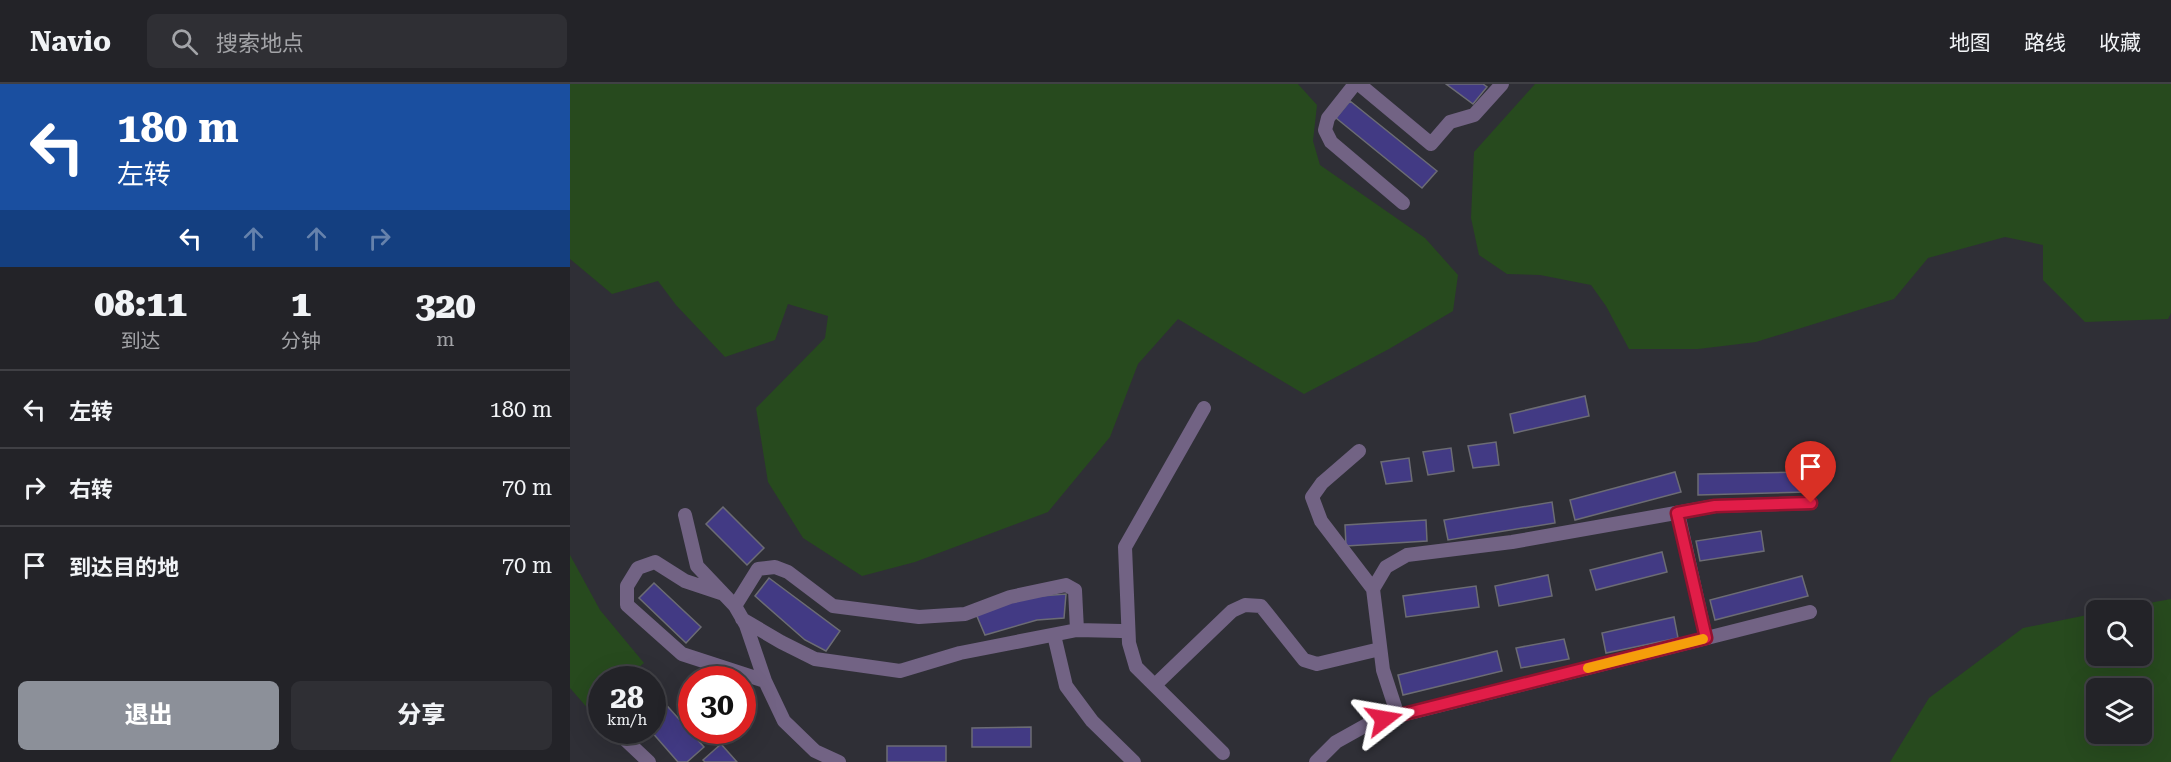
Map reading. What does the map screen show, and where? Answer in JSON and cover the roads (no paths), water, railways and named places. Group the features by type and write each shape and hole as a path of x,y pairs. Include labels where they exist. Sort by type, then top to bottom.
{"street":[{"path":"1403,203 1331,142 1325,130 1328,118 1357,84 1431,144 1450,122 1474,115 1502,84"},
{"path":"1203,408 1125,547 1129,644 1136,667 1223,753"},
{"path":"1359,451 1322,483 1312,497 1321,521 1372,589 1383,670 1398,716"},
{"path":"1372,589 1386,567 1407,555 1512,543 1715,506 1811,503"},
{"path":"1677,513 1706,638"},
{"path":"685,515 698,566 735,606 784,722 815,751 839,762"},
{"path":"724,594 685,581 656,562 638,568 627,586 627,605 682,654 765,681"},
{"path":"735,606 758,569 775,567 788,572 833,606 919,617 965,614 1010,597 1066,585 1075,590 1077,630"},
{"path":"1155,685 1232,611 1245,605 1262,606 1304,660 1310,662 1317,664 1380,649"},
{"path":"1316,762 1336,742 1370,723 1810,612"},
{"path":"742,619 814,658 900,671 960,653 1077,630 1121,631"},
{"path":"1054,635 1066,687 1092,721 1134,762"},
{"path":"631,756 649,762"}]}
